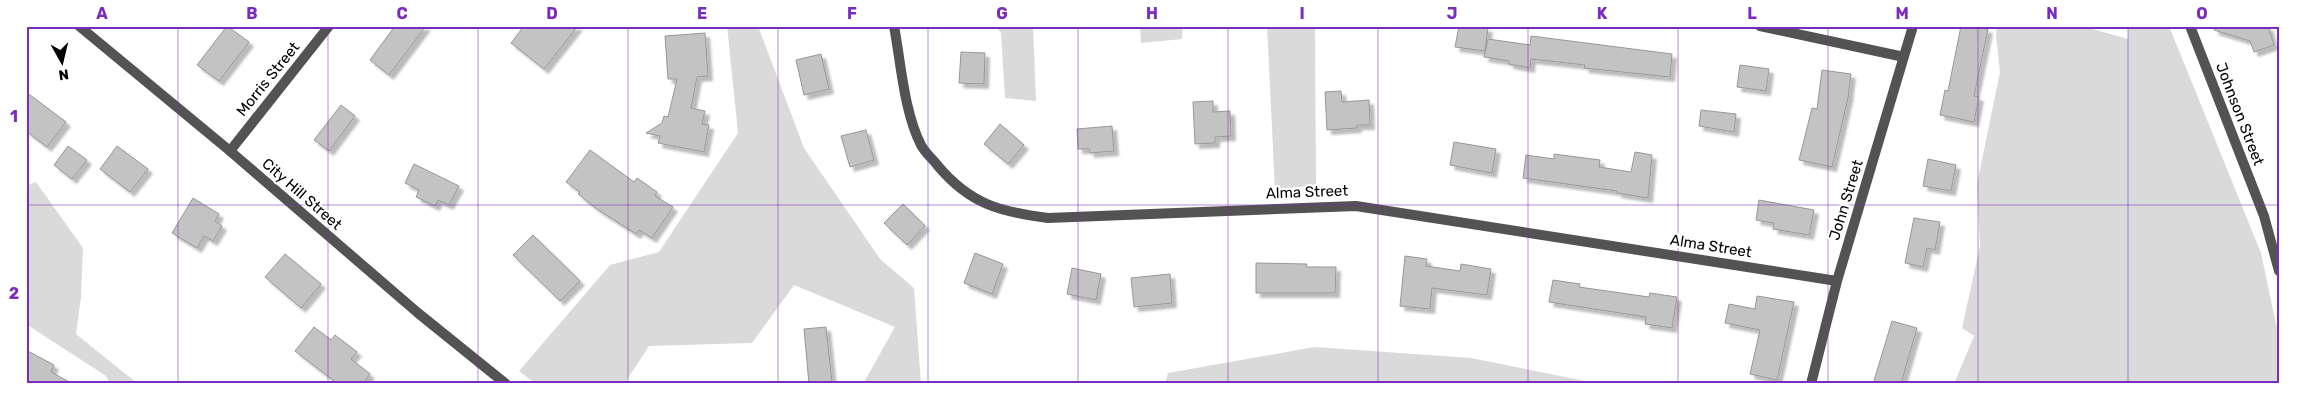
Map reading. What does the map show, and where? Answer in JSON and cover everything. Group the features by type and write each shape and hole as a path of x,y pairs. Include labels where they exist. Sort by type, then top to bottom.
{"street":[{"name":"City Hill Street","path":"79,26 230,151 418,313 506,384"},
{"name":"Morris Street","path":"230,151 330,26"},
{"name":"Alma Street","path":"894,26 909,110 921,146 962,191 998,210 1048,218 1356,206 1837,281"},
{"path":"1760,26 1904,57"},
{"name":"John Street","path":"1811,384 1837,281 1912,26"},
{"name":"Johnson Street","path":"2190,26 2264,216 2279,271"}],"shaded area":[{"path":"727,26 758,26 804,148 880,259 914,288 921,384 863,384 895,327 794,285 752,343 649,346 624,384 536,384 519,371 610,265 659,252 738,133"},
{"path":"995,26 1033,26 1036,101 1005,98 1001,33"},
{"path":"1140,26 1183,26 1182,39 1141,43"},
{"path":"1267,26 1314,26 1315,29 1316,185 1275,190"},
{"path":"1997,26 2082,26 2128,39 2128,26 2169,26 2261,253 2279,338 2279,384 1954,384 1974,336 1962,328 1980,246 1977,184 2000,72 1996,36"},
{"path":"36,182 83,248 81,297 76,334 138,384 110,384 106,376 26,324 26,186"},
{"path":"1315,347 1471,358 1600,384 1165,384 1168,373"}],"building":[{"path":"227,26 249,42 219,81 197,65"},
{"path":"395,26 426,26 389,75 370,60"},
{"path":"524,26 578,26 544,69 511,43"},
{"path":"1459,26 1488,28 1485,51 1455,47"},
{"path":"1961,26 1988,29 1974,96 1979,97 1974,122 1940,115 1945,90 1948,91"},
{"path":"2215,26 2268,26 2274,45 2254,52 2250,41 2214,30"},
{"path":"705,33 708,76 697,77 691,108 705,111 702,124 709,125 704,152 658,143 660,136 646,133 662,123 664,116 668,117 677,79 668,79 665,36"},
{"path":"1531,36 1672,54 1670,77 1584,68 1585,65 1531,59 1530,68 1509,64 1509,61 1484,57 1488,39 1530,45"},
{"path":"961,52 985,53 984,84 959,83"},
{"path":"821,54 829,89 804,95 796,60"},
{"path":"1740,65 1769,69 1766,91 1737,87"},
{"path":"1822,70 1851,74 1848,98 1832,167 1799,160 1812,108 1817,109"},
{"path":"1341,91 1342,102 1369,100 1370,125 1357,125 1357,128 1327,130 1325,92"},
{"path":"26,92 66,122 47,147 26,131"},
{"path":"1213,101 1213,112 1230,111 1231,136 1215,137 1215,143 1195,144 1193,102"},
{"path":"341,105 355,116 329,151 314,140"},
{"path":"1701,110 1736,114 1734,132 1699,126"},
{"path":"1000,124 1024,145 1008,164 984,144"},
{"path":"1112,126 1114,151 1090,153 1089,149 1078,149 1077,129"},
{"path":"866,130 874,160 850,167 841,136"},
{"path":"1454,142 1496,149 1492,173 1450,165"},
{"path":"68,146 87,160 72,179 54,165"},
{"path":"117,146 148,169 130,192 100,169"},
{"path":"590,150 634,182 637,178 657,192 655,196 673,207 652,238 639,230 636,234 597,209 578,194 580,192 566,182"},
{"path":"1635,152 1652,155 1648,198 1617,193 1617,191 1523,178 1526,155 1554,159 1554,154 1600,160 1599,167 1631,172"},
{"path":"1928,159 1956,165 1951,191 1923,186"},
{"path":"414,164 459,186 449,205 438,200 435,206 416,197 419,190 405,183"},
{"path":"193,198 219,214 215,221 222,226 213,241 204,236 197,248 172,233"},
{"path":"1759,200 1814,210 1809,235 1773,229 1774,223 1756,220"},
{"path":"903,204 925,226 907,245 884,223"},
{"path":"1914,218 1940,222 1935,250 1927,248 1923,267 1905,263"},
{"path":"533,235 580,281 560,301 513,255"},
{"path":"975,253 1003,264 992,294 964,283"},
{"path":"285,254 321,284 301,308 265,277"},
{"path":"1405,256 1427,259 1426,266 1460,271 1461,264 1491,269 1487,295 1432,288 1430,309 1400,306"},
{"path":"1256,263 1307,264 1306,267 1336,267 1335,293 1256,293"},
{"path":"1072,268 1101,274 1096,300 1067,294"},
{"path":"1170,274 1172,303 1134,307 1131,278"},
{"path":"1553,280 1580,284 1579,287 1649,297 1650,293 1677,297 1672,328 1645,324 1646,317 1549,302"},
{"path":"1757,296 1794,302 1777,380 1750,374 1760,330 1725,323 1729,304 1755,309"},
{"path":"1892,321 1917,328 1901,384 1873,384"},
{"path":"314,327 331,340 335,335 357,352 351,359 370,374 363,384 338,384 295,351"},
{"path":"826,327 832,382 809,384 804,329"},
{"path":"26,350 54,365 51,372 73,384 26,384"}]}
